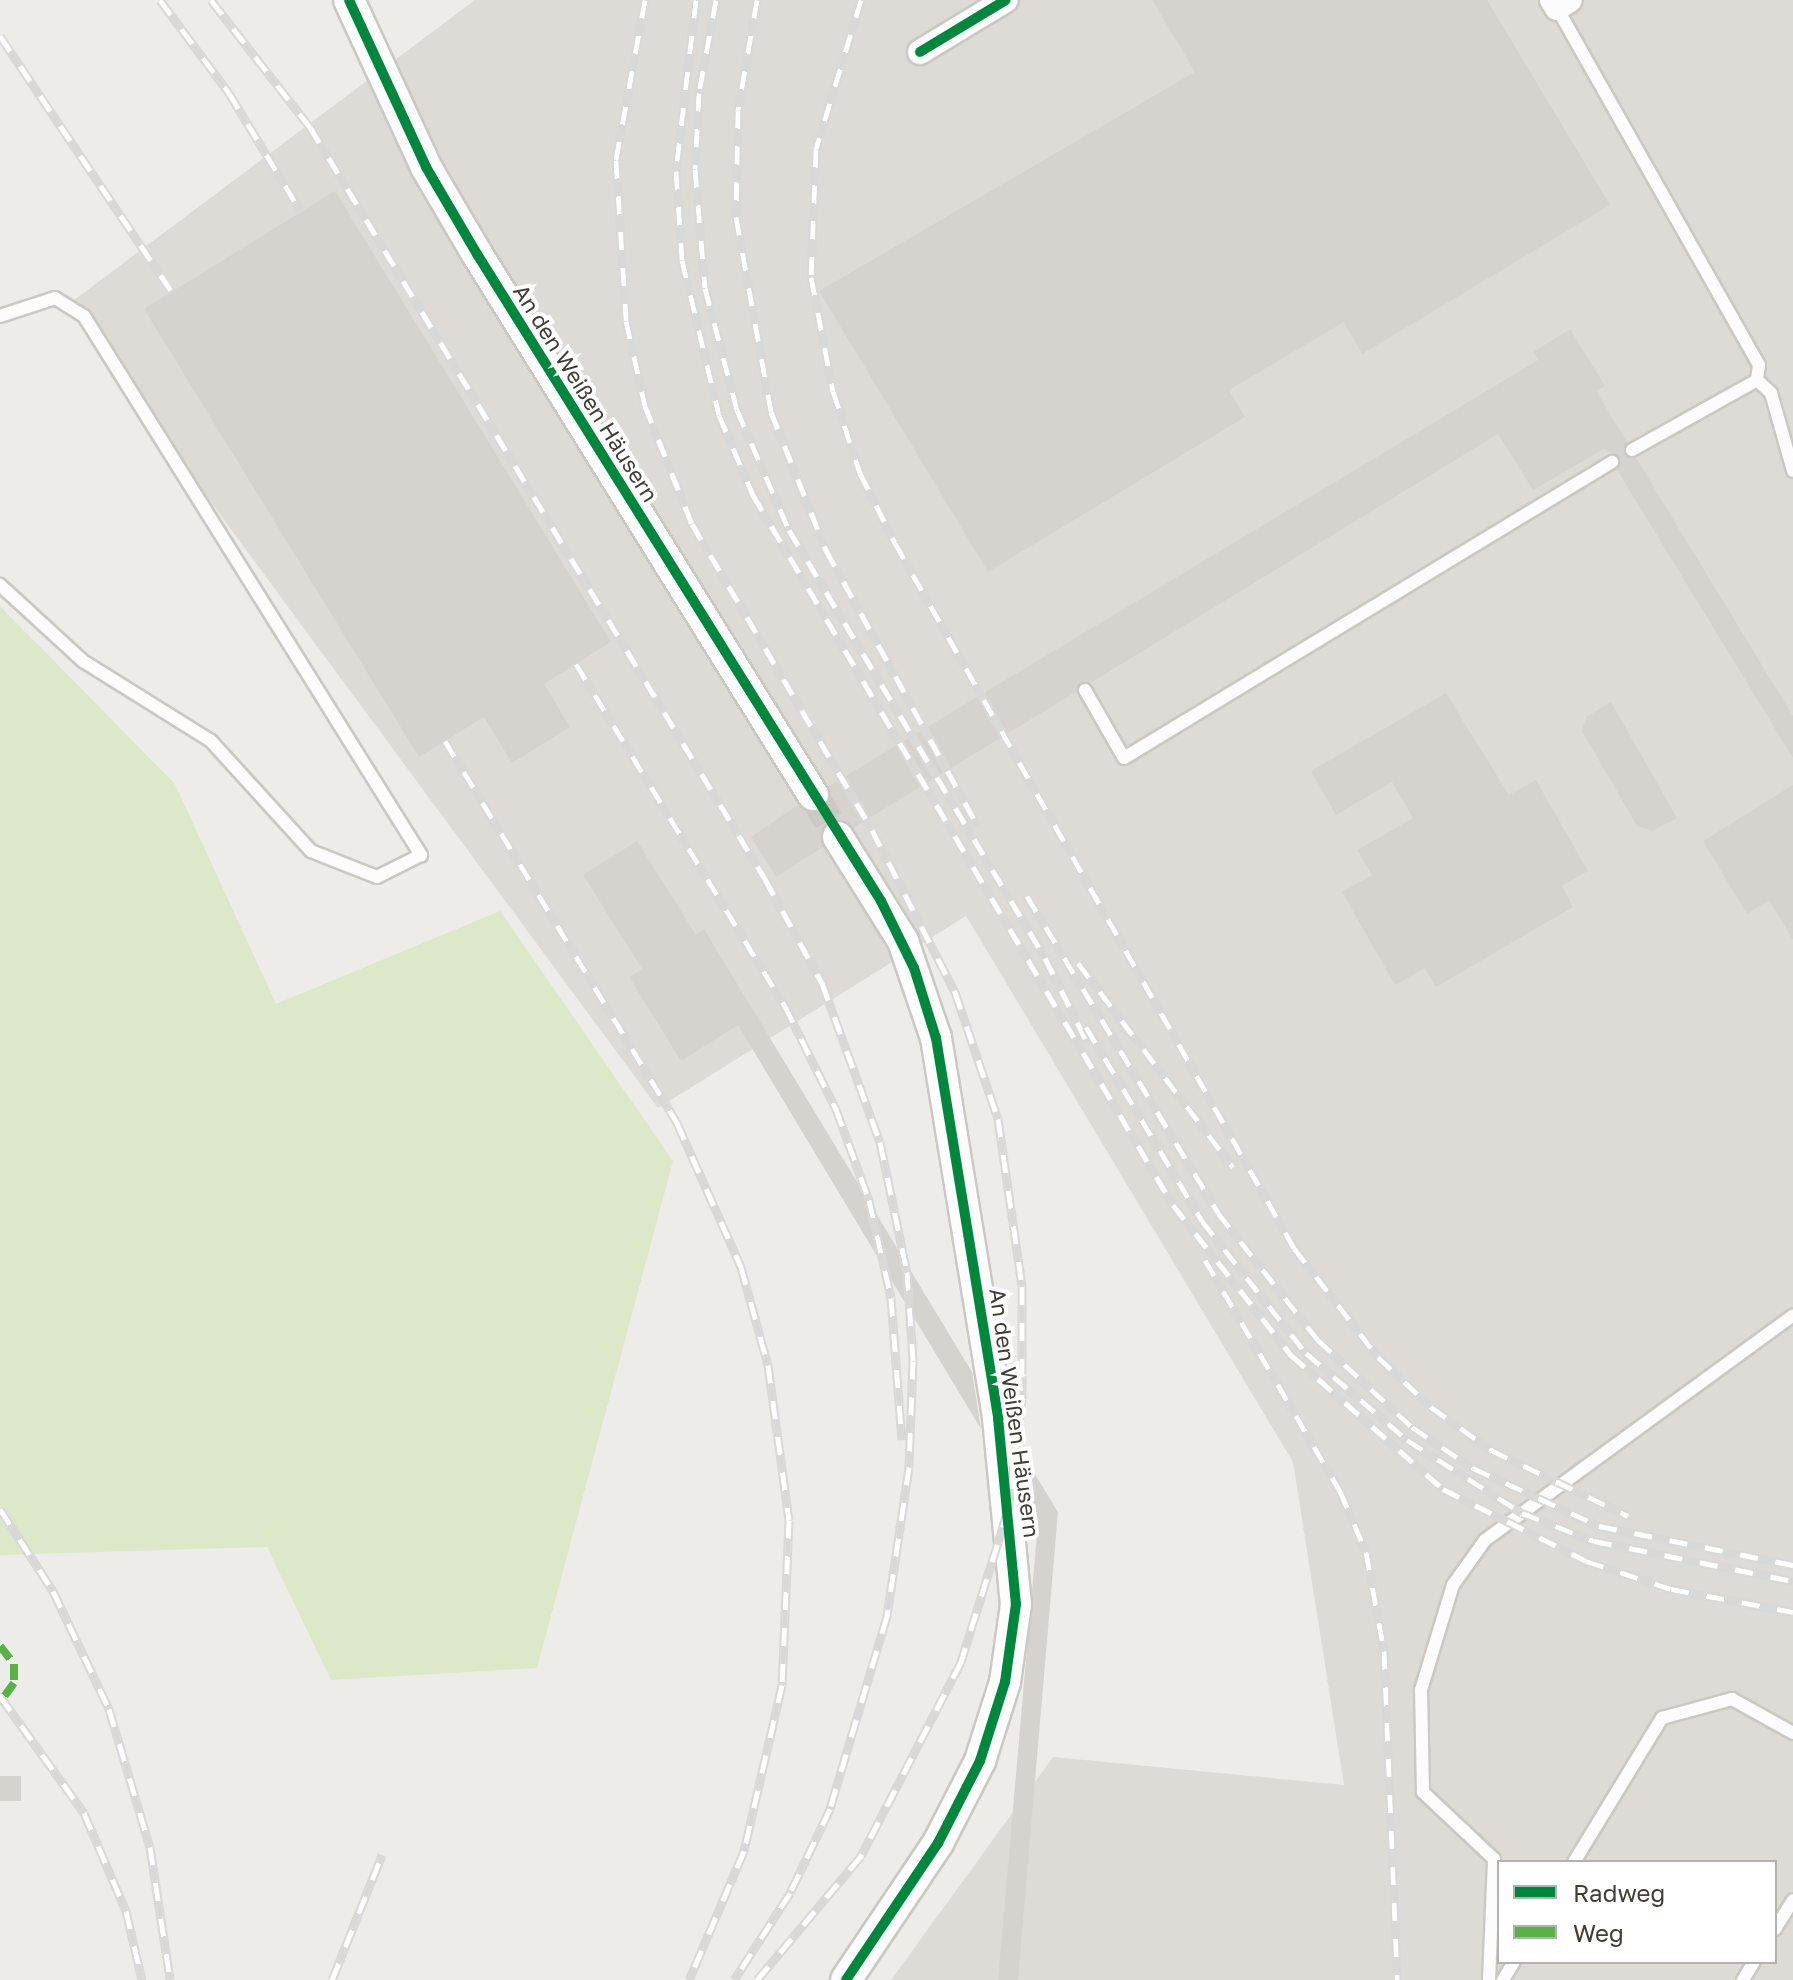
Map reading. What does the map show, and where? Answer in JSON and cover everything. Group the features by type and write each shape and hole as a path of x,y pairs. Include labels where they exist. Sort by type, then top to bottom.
{"street":[{"name":"An den Weißen Häusern","path":"349,0 470,242 813,795"},
{"path":"920,52 1006,0"},
{"name":"An den Weißen Häusern","path":"838,837 903,941 936,1038 998,1418 1016,1589 1005,1682 980,1761 938,1843 846,1980"}],"lane":[{"path":"1560,3 1759,365 1757,380"},
{"path":"0,316 55,298 84,316 421,855 377,877 311,851 211,741 83,661 0,585"},
{"path":"1632,450 1757,380"},
{"path":"1757,380 1771,393 1793,471"},
{"path":"1085,690 1124,758 1612,462"},
{"path":"1489,1980 1494,1859 1423,1792 1421,1690 1453,1585 1485,1540 1793,1315"},
{"path":"1575,1860 1662,1718 1732,1699 1793,1733"},
{"path":"1777,1926 1793,1900"}],"shaded area":[{"path":"475,0 1793,0 1793,1980 891,1980 1053,1757 1344,1785 1293,1462 966,916 658,1108 66,306"}],"green space":[{"path":"0,606 175,784 276,1004 500,911 673,1161 537,1668 331,1680 267,1547 0,1555"}],"building":[{"path":"1152,0 1487,0 1610,205 1362,354 1344,322 1229,390 1245,417 988,572 819,291 1195,72"},
{"path":"335,191 611,642 544,684 570,727 512,763 484,717 419,757 144,309"},
{"path":"1570,329 1605,386 1596,391 1627,442 1625,455 1636,458 1793,716 1793,758 1617,470 1619,457 1604,449 1533,490 1498,434 853,828 829,821 823,847 776,877 751,837 798,805 822,811 829,786 1538,360 1533,352"},
{"path":"1446,693 1509,795 1536,780 1588,871 1562,886 1573,907 1436,987 1425,968 1395,985 1342,892 1372,875 1357,850 1413,818 1392,782 1336,815 1311,771"},
{"path":"1611,702 1677,818 1653,831 1637,826 1582,731 1586,717"},
{"path":"1793,785 1793,940 1769,900 1747,914 1703,841"},
{"path":"637,841 696,935 704,929 972,1372 981,1429 738,1025 681,1061 629,977 642,969 583,875"},
{"path":"1019,1448 1058,1512 1018,1980 998,1980 1038,1523 1024,1500"},
{"path":"0,1776 21,1776 21,1801 0,1801"}],"tunnel":[{"path":"813,795 838,837"}],"railway":[{"path":"160,0 229,93 301,212"},
{"path":"211,0 310,127 765,879 822,983 880,1142 907,1272 913,1361 909,1467 887,1616 830,1809 790,1893 734,1980"},
{"path":"645,0 616,160 626,321 645,406 692,524 872,830 955,992 998,1119 1022,1286 1022,1399 1008,1510 961,1662 861,1856 757,1980"},
{"path":"696,0 676,171 682,260 719,415 753,495 1173,1205 1291,1355 1443,1489 1586,1561 1671,1589 1793,1612"},
{"path":"716,0 699,93 695,169 705,288 737,410 789,530 1045,958 1087,1042"},
{"path":"757,0 738,110 736,217 771,412 826,550 977,825"},
{"path":"861,0 816,149 811,277 833,391 860,473 895,543 1294,1248 1378,1357 1431,1407 1491,1450 1628,1516"},
{"path":"0,36 172,292"},
{"path":"576,664 785,1006 836,1109 869,1200 891,1298 902,1440"},
{"path":"445,741 677,1123 741,1267 768,1365 789,1520 782,1685 744,1851 689,1980"},
{"path":"1027,896 1218,1213 1318,1340 1412,1427 1473,1468 1599,1526 1793,1565"},
{"path":"1078,963 1233,1167"},
{"path":"1086,1027 1202,1221 1306,1353 1407,1440 1522,1513 1594,1541 1793,1581"},
{"path":"1205,1260 1340,1491 1366,1552 1384,1651 1397,1980"},
{"path":"0,1509 53,1591 109,1709 150,1847 170,1980"},
{"path":"0,1696 84,1813 126,1911 142,1980"},
{"path":"332,1980 382,1855"}],"marked path":[{"path":"0,1646 14,1664 14,1683 0,1702"}],"cycle path":[{"path":"349,0 426,167 477,254 881,901 914,968 936,1038 998,1418 1016,1604 1005,1682 980,1761 938,1843 846,1980"},
{"path":"920,52 1006,0"}]}
